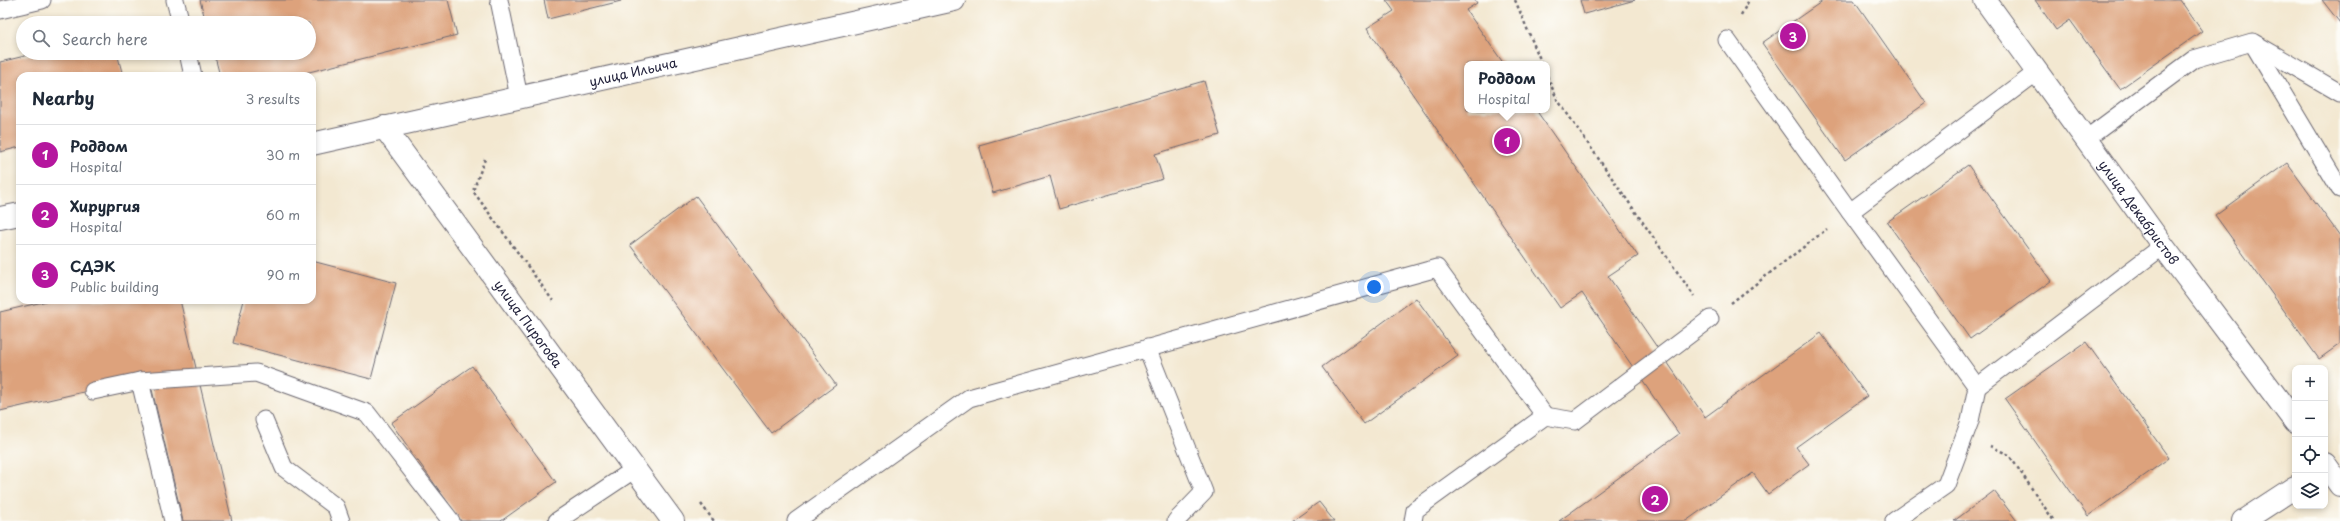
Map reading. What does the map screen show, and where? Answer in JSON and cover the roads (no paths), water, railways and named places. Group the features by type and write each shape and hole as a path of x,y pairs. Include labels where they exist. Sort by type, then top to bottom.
{"street":[{"name":"улица Ильича","path":"316,143 519,96 954,0"},
{"name":"улица Декабристов","path":"1985,0 2163,246 2292,418"},
{"name":"улица Пирогова","path":"384,127 673,521"},
{"path":"0,218 16,215"},
{"path":"2329,464 2340,485"},
{"path":"2243,521 2292,489"}],"lane":[{"path":"0,10 42,0"},
{"path":"175,0 179,16"},
{"path":"498,0 519,96"},
{"path":"1727,40 1978,387"},
{"path":"2252,42 2340,188"},
{"path":"2086,139 2194,58 2252,42 2340,93"},
{"path":"190,60 192,72"},
{"path":"1850,212 2037,72"},
{"path":"1894,521 1946,485 1965,432 1978,387 2163,246"},
{"path":"796,521 969,398 1437,268 1544,416 1575,421 1710,319"},
{"path":"1147,348 1204,492 1176,521"},
{"path":"93,391 140,381 256,373 367,413 451,521"},
{"path":"140,381 173,521"},
{"path":"1414,521 1415,510 1544,416"},
{"path":"264,420 284,468 336,507 341,521"},
{"path":"558,521 635,469"}],"place":[{"name":"СДЭК","path":"1793,36"},
{"name":"Роддом","path":"1507,141"},
{"name":"Хирургия","path":"1655,499"}]}
